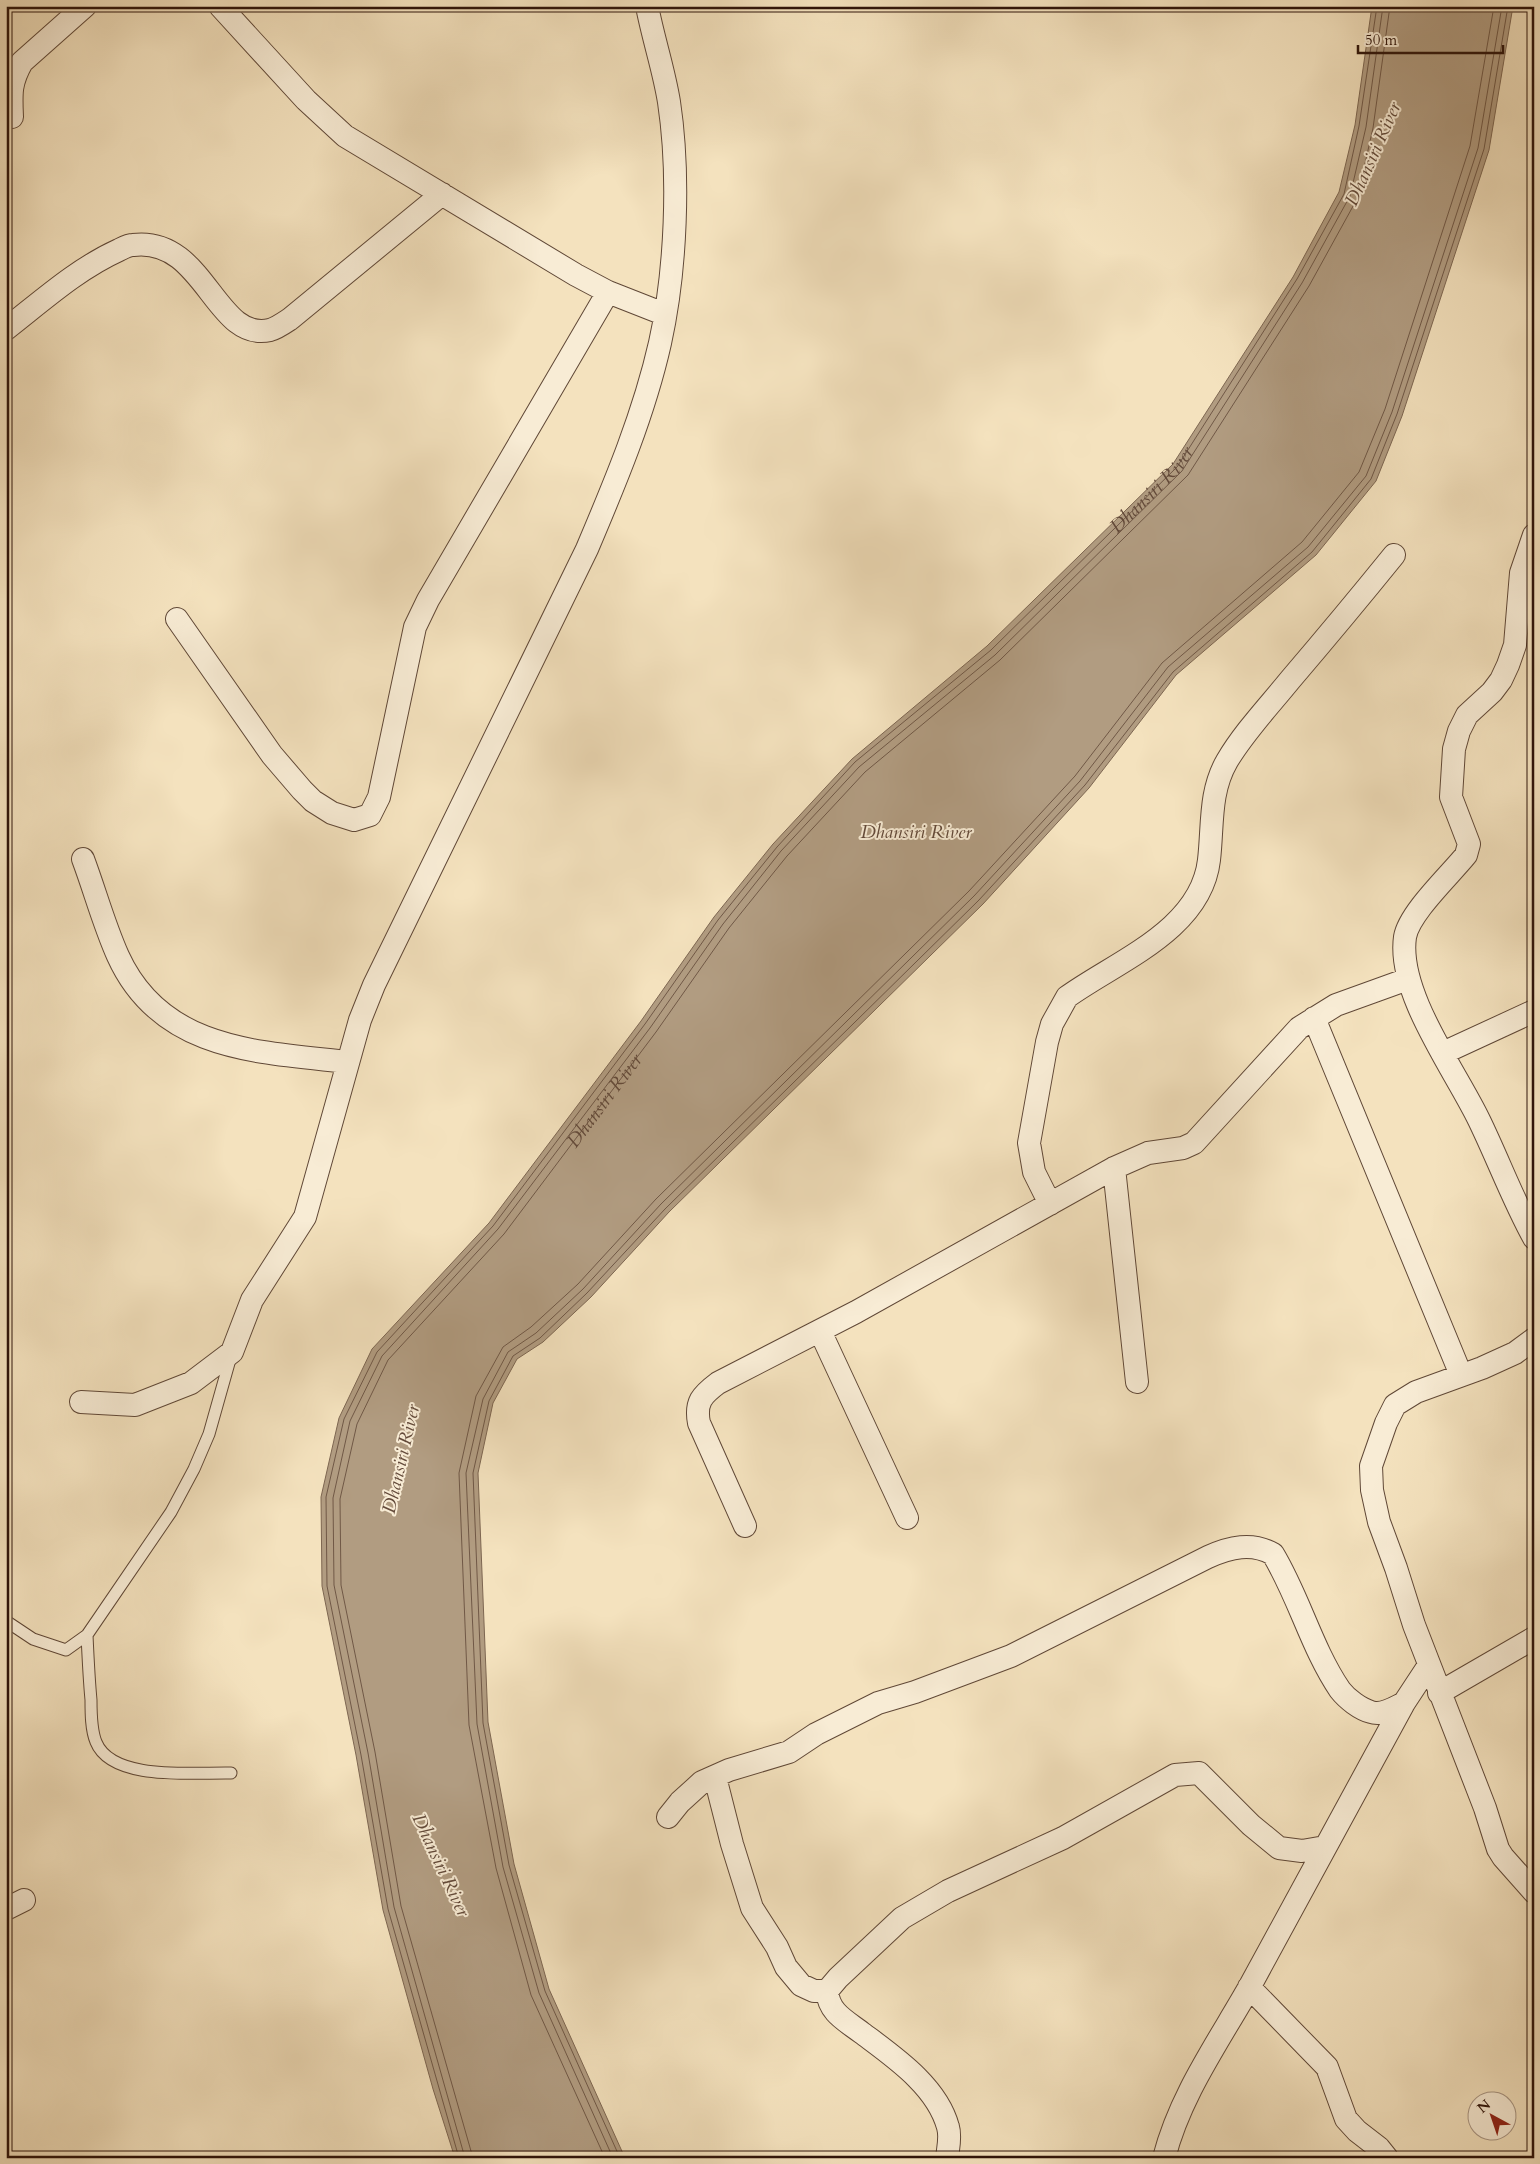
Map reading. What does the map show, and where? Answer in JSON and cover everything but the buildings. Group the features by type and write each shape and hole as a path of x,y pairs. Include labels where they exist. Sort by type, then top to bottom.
{"street":[{"path":"12,117 10,90 16,72 22,62 84,6"},
{"path":"220,6 306,100 345,136 544,257 608,292 664,314"},
{"path":"81,1402 135,1405 191,1383 232,1352 252,1300 304,1217 360,1020 374,985 582,558 615,484 657,352 674,250 674,159 669,102 647,6"},
{"path":"6,329 82,271 132,244 156,246 174,253 189,266 235,322 256,331 271,330 290,319 442,194"},
{"path":"177,619 272,755 313,802 332,813 354,820 370,815 379,797 416,628 428,600 608,292"},
{"path":"1534,535 1521,572 1515,644 1501,680 1492,692 1467,715 1459,731 1454,749 1451,797 1469,844 1466,855 1417,911 1405,934 1404,957 1408,979 1443,1053 1479,1120 1534,1238"},
{"path":"1050,1204 1034,1172 1029,1143 1047,1042 1052,1024 1059,1010 1067,997 1155,942 1187,910 1201,886 1209,862 1212,807 1216,787 1226,762 1277,696 1394,555"},
{"path":"1518,609 1534,640"},
{"path":"83,860 119,957 136,986 158,1011 175,1024 242,1049 348,1062"},
{"path":"744,1526 699,1423 696,1410 700,1399 718,1383 820,1331 1114,1168 1148,1152 1183,1148 1194,1143 1299,1028 1354,997 1408,979"},
{"path":"1443,1053 1534,1012"},
{"path":"1314,1018 1461,1375"},
{"path":"1114,1168 1137,1382"},
{"path":"820,1331 908,1518"},
{"path":"1534,1339 1515,1353 1416,1392 1395,1405 1386,1423 1371,1466 1372,1490 1379,1522 1414,1625 1485,1808 1498,1849 1534,1892"},
{"path":"668,1816 695,1789 715,1777 765,1758 789,1752 816,1734 878,1703 915,1692 1011,1656 1208,1557 1238,1546 1266,1550 1273,1554 1326,1664 1341,1690 1349,1699 1373,1713 1388,1711 1404,1703"},
{"path":"1439,1693 1534,1638"},
{"path":"1164,2158 1170,2137 1205,2060 1249,1987 1404,1703 1429,1665"},
{"path":"947,2158 948,2128 935,2100 900,2063 841,2017 828,2004 827,1991 838,1978 902,1918 948,1891 1063,1838 1175,1775 1199,1773 1251,1825 1279,1848 1302,1851 1325,1847"},
{"path":"715,1777 732,1844 752,1908 777,1947 786,1967 801,1985 814,1991 827,1991"},
{"path":"1249,1987 1327,2067 1346,2118 1357,2131 1379,2148 1387,2158"}],"lane":[{"path":"6,1621 33,1640 66,1650 87,1635 171,1512 194,1469 210,1434 232,1352"},
{"path":"87,1635 92,1721 96,1743 109,1758 126,1767 148,1772 231,1773"}],"water":[{"name":"Dhansiri River","path":"1372,6 1513,6 1489,150 1402,416 1376,481 1316,555 1176,675 1089,788 983,904 669,1212 591,1297 543,1342 517,1359 493,1403 478,1473 488,1722 514,1864 549,1989 625,2158 455,2158 433,2089 383,1910 356,1755 322,1586 321,1497 339,1418 372,1349 489,1223 641,1021 714,917 773,844 852,759 987,646 1173,464 1293,277 1339,192 1355,125"}]}
